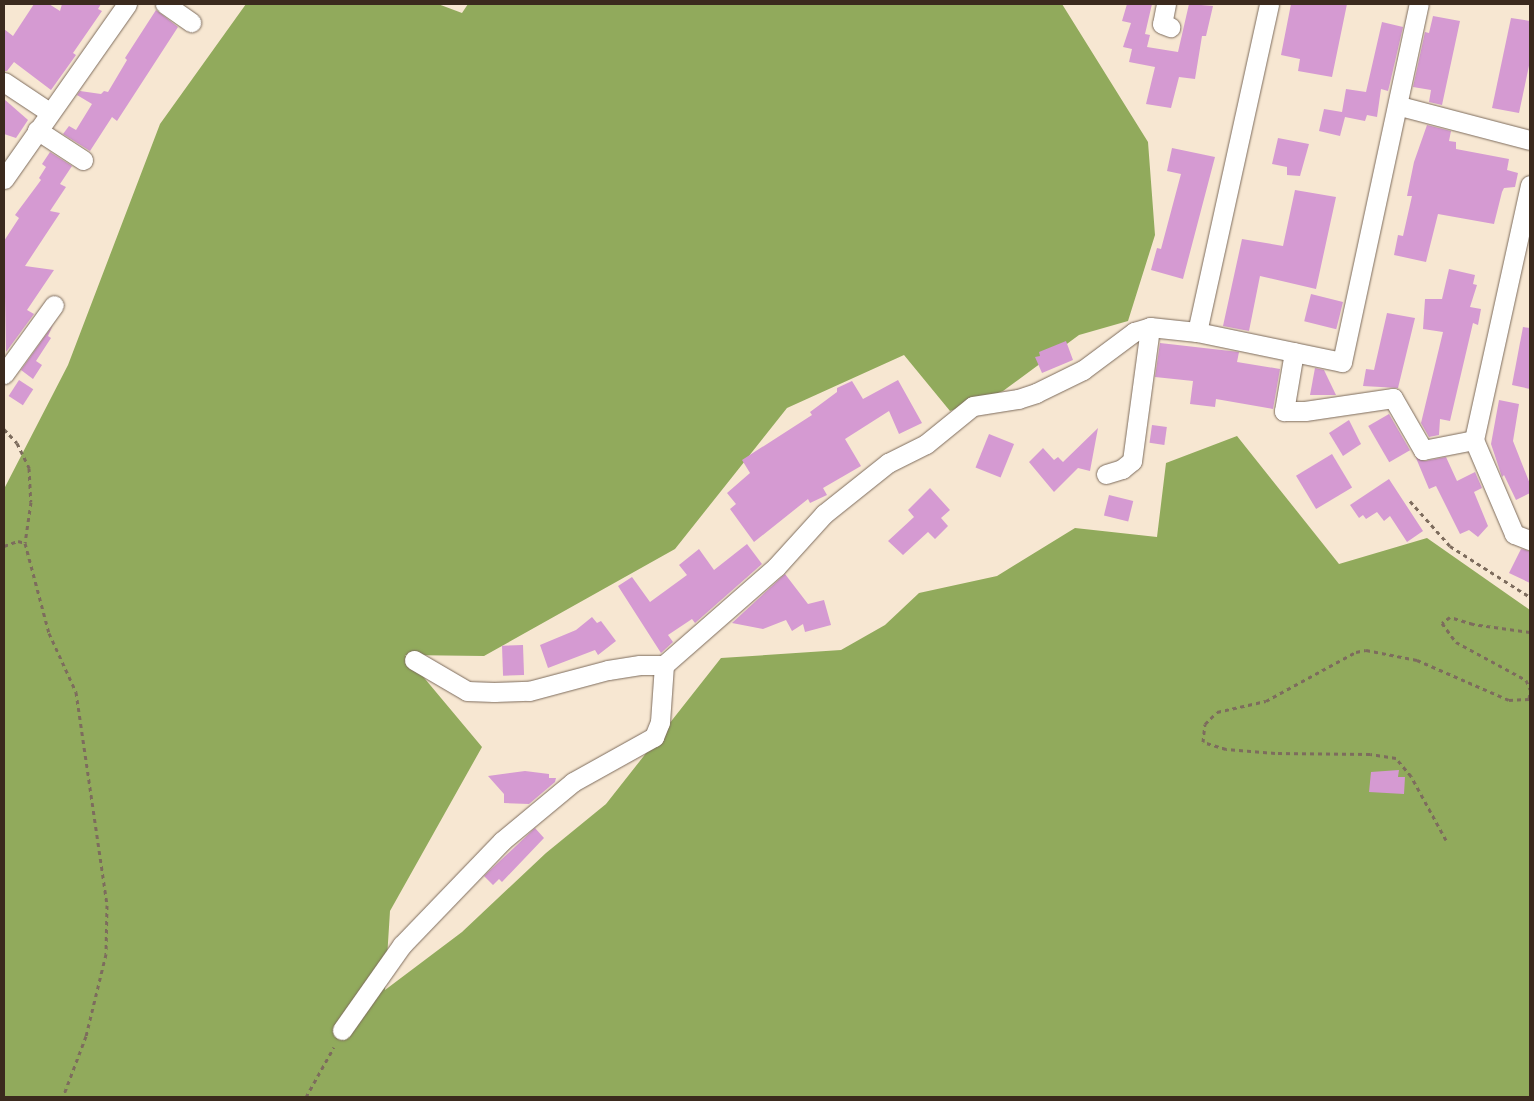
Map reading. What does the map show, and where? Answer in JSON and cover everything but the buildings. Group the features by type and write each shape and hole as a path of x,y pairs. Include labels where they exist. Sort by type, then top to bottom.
{"street":[{"path":"4,179 49,112 127,4"},
{"path":"165,4 191,22"},
{"path":"1166,4 1162,24 1170,27"},
{"path":"1197,332 1269,4"},
{"path":"414,660 467,691 494,692 530,691 608,670 640,665 664,665 776,567 824,514 888,463 926,444 973,406 1018,399 1036,393 1083,370 1134,332 1150,327 1197,332 1342,362 1400,106 1419,4"},
{"path":"4,82 49,112"},
{"path":"1400,106 1530,140"},
{"path":"37,130 83,160"},
{"path":"1530,186 1474,440 1514,534 1530,540"},
{"path":"4,374 54,305"},
{"path":"1106,474 1122,469 1132,461 1150,327"},
{"path":"1294,352 1284,411 1305,411 1393,398 1423,450 1474,440"},
{"path":"342,1030 402,945 502,840 573,782 654,737 660,722 664,665"}],"path":[{"path":"4,429 17,443 29,468 31,502 25,543 48,633 76,692 107,906 106,954 86,1036 63,1097"},
{"path":"1410,501 1450,546 1530,597"},
{"path":"4,546 18,541 25,543"},
{"path":"1446,840 1411,776 1396,758 1370,754 1275,753 1226,748 1203,742 1204,724 1217,712 1266,701 1348,656 1366,650 1417,660 1509,700 1530,699 1530,690 1526,680 1456,642 1442,623 1450,617 1455,617 1473,624 1530,632"},
{"path":"306,1097 342,1030"}],"green space":[{"path":"246,4 438,4 462,13 468,4 1062,4 1148,142 1155,235 1128,321 1079,335 1003,391 950,411 904,355 787,408 675,549 484,656 405,655 482,747 390,911 385,990 462,932 546,853 606,804 721,658 841,650 885,625 919,593 997,576 1075,528 1157,537 1166,463 1237,436 1339,564 1427,538 1530,610 1530,1097 4,1097 4,489 68,365 160,124"}]}
